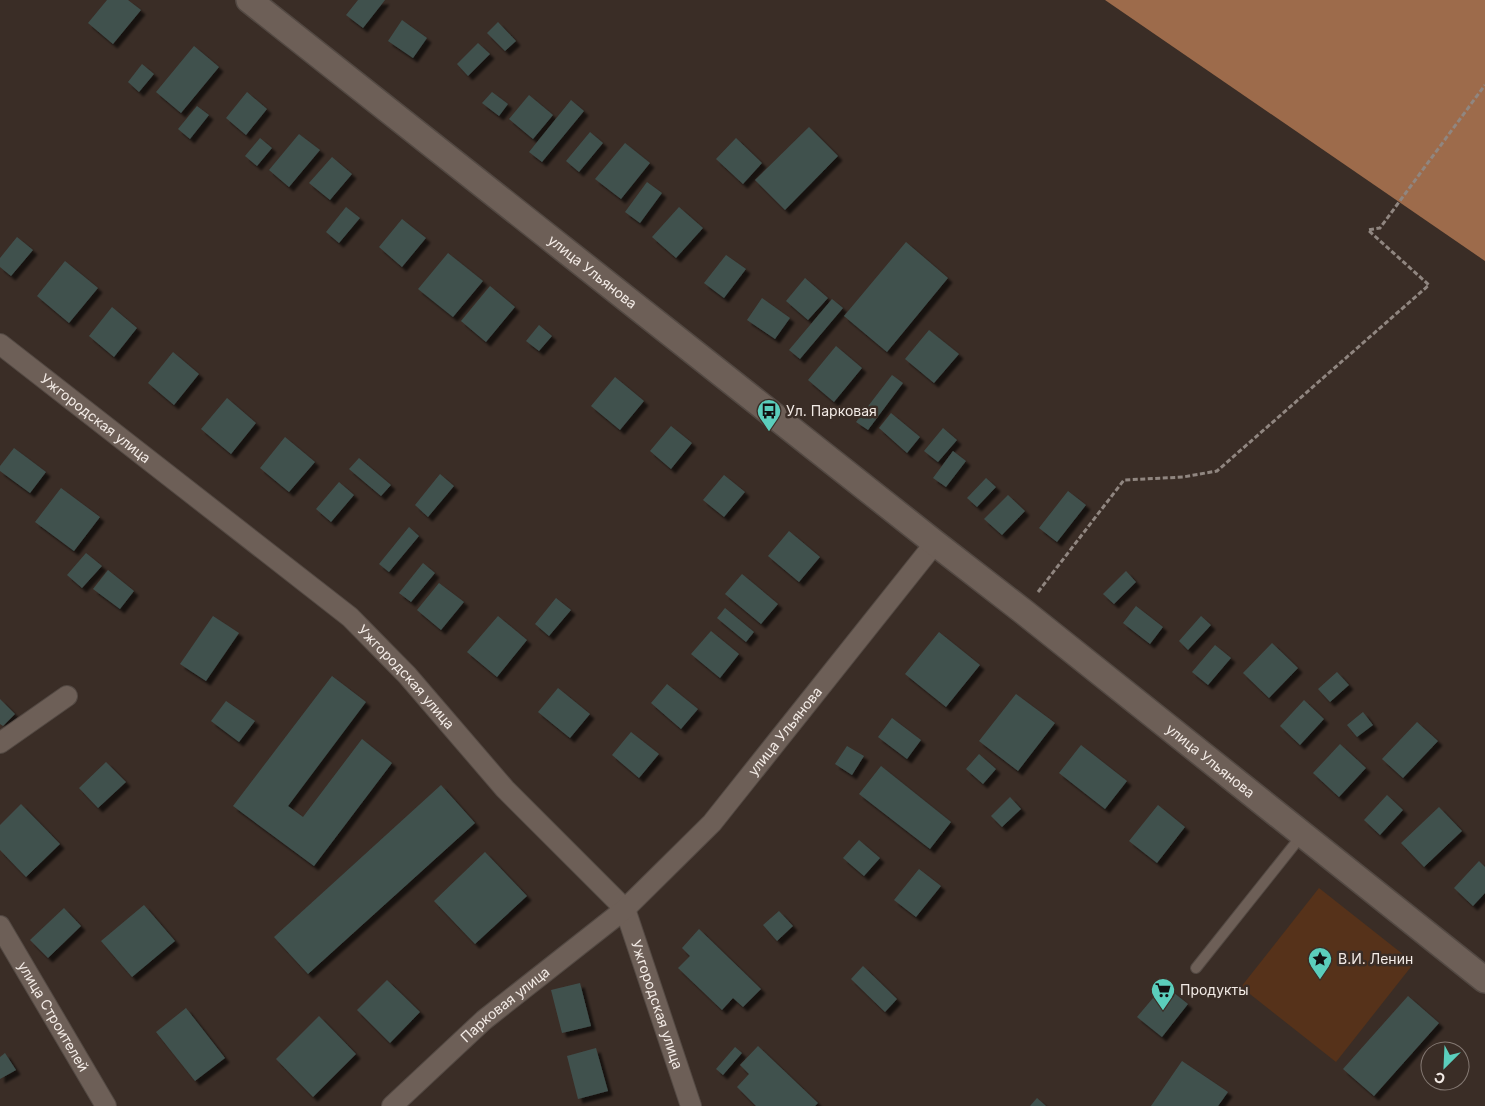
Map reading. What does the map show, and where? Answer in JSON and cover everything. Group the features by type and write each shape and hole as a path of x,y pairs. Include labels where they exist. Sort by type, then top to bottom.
{"street":[{"name":"улица Ульянова","path":"249,0 1024,612 1485,980"},
{"name":"Ужгородская улица","path":"0,344 350,617 407,675 505,789 625,909 691,1106"},
{"name":"улица Ульянова","path":"625,909 712,823 935,543"},
{"path":"0,743 67,696"},
{"name":"Парковая улица","path":"392,1106 484,1020 625,909"},
{"name":"улица Строителей","path":"0,926 106,1106"}],"lane":[{"path":"1196,968 1303,834"}],"path":[{"path":"1024,612 1124,480 1183,477 1217,471 1429,285 1368,230 1380,228 1485,85"}],"shaded area":[{"path":"1105,0 1485,0 1485,261"},
{"path":"1319,888 1414,963 1336,1062 1241,987"}],"building":[{"path":"107,0 128,0 141,10 113,44 88,23"},
{"path":"358,0 385,0 363,28 346,15"},
{"path":"402,20 427,38 413,58 388,41"},
{"path":"498,22 516,41 505,51 487,33"},
{"path":"478,43 490,54 468,76 457,64"},
{"path":"194,46 219,67 181,113 156,92"},
{"path":"142,64 154,74 139,92 128,82"},
{"path":"247,92 267,109 246,135 226,118"},
{"path":"492,92 508,104 499,116 482,103"},
{"path":"529,95 553,115 533,139 509,119"},
{"path":"571,100 584,111 542,162 529,152"},
{"path":"197,106 209,115 190,139 178,129"},
{"path":"809,127 838,156 785,210 755,180"},
{"path":"590,132 603,143 579,172 566,161"},
{"path":"299,134 320,150 289,187 269,170"},
{"path":"260,138 272,148 257,166 245,156"},
{"path":"736,138 762,163 743,184 716,159"},
{"path":"625,143 650,163 621,199 595,179"},
{"path":"332,157 352,174 330,200 309,183"},
{"path":"647,182 662,193 640,223 625,212"},
{"path":"346,207 360,218 339,243 326,232"},
{"path":"679,207 703,228 676,258 652,237"},
{"path":"402,219 426,238 402,267 379,247"},
{"path":"17,237 33,250 11,276 0,267 0,258"},
{"path":"906,242 948,278 887,352 844,316"},
{"path":"448,253 483,281 453,317 418,289"},
{"path":"726,255 746,269 724,298 704,283"},
{"path":"65,261 98,288 69,323 37,296"},
{"path":"805,278 828,298 808,320 786,301"},
{"path":"490,286 515,307 486,342 461,321"},
{"path":"762,298 790,318 775,339 747,320"},
{"path":"832,299 843,308 800,359 789,350"},
{"path":"112,307 137,328 114,357 89,336"},
{"path":"539,325 552,336 539,351 526,341"},
{"path":"929,330 959,354 934,383 905,359"},
{"path":"836,346 862,368 834,402 808,380"},
{"path":"173,352 199,374 174,405 148,383"},
{"path":"892,375 903,383 868,430 856,422"},
{"path":"615,377 644,401 620,430 591,406"},
{"path":"227,398 256,423 231,454 201,429"},
{"path":"891,413 920,437 907,453 879,428"},
{"path":"671,426 692,443 671,469 650,451"},
{"path":"943,428 957,440 938,462 924,451"},
{"path":"285,437 315,462 289,492 260,468"},
{"path":"14,448 46,472 30,493 0,471 0,466"},
{"path":"953,451 966,461 946,487 933,478"},
{"path":"359,458 391,485 381,496 349,469"},
{"path":"440,474 454,486 428,517 415,505"},
{"path":"724,475 745,492 724,517 703,500"},
{"path":"986,478 996,487 977,507 967,498"},
{"path":"339,482 354,495 331,522 316,509"},
{"path":"61,488 100,517 74,551 35,522"},
{"path":"1068,491 1086,505 1057,542 1039,528"},
{"path":"1008,495 1025,511 1002,535 984,519"},
{"path":"409,527 419,536 389,572 379,564"},
{"path":"789,531 820,557 799,582 768,556"},
{"path":"86,553 102,566 82,588 67,575"},
{"path":"423,563 435,573 411,602 399,593"},
{"path":"108,570 134,591 120,609 93,589"},
{"path":"1126,571 1136,582 1114,604 1103,594"},
{"path":"742,574 778,604 761,624 725,594"},
{"path":"439,583 464,602 441,630 417,610"},
{"path":"556,598 571,610 549,636 535,624"},
{"path":"1136,606 1163,627 1150,644 1123,623"},
{"path":"725,608 754,632 746,642 717,618"},
{"path":"213,616 239,633 206,681 180,664"},
{"path":"498,616 527,640 497,677 467,652"},
{"path":"1201,616 1211,625 1188,650 1179,641"},
{"path":"711,631 739,654 720,678 691,654"},
{"path":"939,632 980,665 946,707 905,674"},
{"path":"1272,643 1298,668 1269,698 1243,673"},
{"path":"1215,645 1231,658 1208,685 1192,672"},
{"path":"1337,672 1349,685 1330,702 1318,689"},
{"path":"332,676 366,702 288,806 303,817 362,739 392,763 314,866 233,806"},
{"path":"667,684 698,709 681,729 651,703"},
{"path":"558,688 590,714 570,738 538,712"},
{"path":"1016,694 1055,723 1018,771 979,741"},
{"path":"0,699 15,714 3,726 0,724"},
{"path":"1304,700 1324,719 1300,745 1280,726"},
{"path":"226,701 255,721 239,742 211,721"},
{"path":"1363,712 1373,725 1357,737 1347,725"},
{"path":"892,718 921,740 907,759 878,737"},
{"path":"1417,722 1438,741 1403,778 1382,759"},
{"path":"631,732 659,754 639,778 612,755"},
{"path":"1340,744 1366,768 1339,797 1313,773"},
{"path":"1081,745 1127,781 1105,809 1059,773"},
{"path":"847,746 864,756 852,775 835,764"},
{"path":"979,754 996,769 983,784 966,769"},
{"path":"106,762 126,782 98,808 79,788"},
{"path":"881,766 951,822 930,849 859,794"},
{"path":"441,785 475,823 308,974 274,937"},
{"path":"1387,795 1403,810 1380,835 1364,820"},
{"path":"1010,797 1021,809 1002,827 991,816"},
{"path":"21,804 60,844 26,877 0,850 0,825"},
{"path":"1158,805 1185,827 1157,863 1129,841"},
{"path":"1439,807 1462,831 1424,867 1401,843"},
{"path":"859,840 880,858 864,876 843,858"},
{"path":"485,852 527,896 475,944 434,901"},
{"path":"1479,861 1485,867 1485,893 1473,906 1454,888"},
{"path":"919,869 941,886 916,917 894,900"},
{"path":"144,905 175,941 132,977 101,941"},
{"path":"64,908 81,926 48,958 30,940"},
{"path":"779,911 793,926 777,941 763,925"},
{"path":"699,929 761,989 743,1007 733,998 722,1010 678,968 690,956 682,948"},
{"path":"863,966 897,999 885,1012 851,979"},
{"path":"387,980 420,1012 390,1043 357,1010"},
{"path":"580,983 591,1026 562,1033 551,990"},
{"name":"Продукты","path":"1164,985 1188,1004 1162,1037 1137,1017"},
{"path":"1408,996 1439,1023 1423,1041 1420,1041 1420,1044 1374,1096 1343,1069"},
{"path":"186,1008 225,1058 195,1081 156,1032"},
{"path":"319,1016 356,1054 313,1097 276,1059"},
{"path":"758,1046 818,1103 815,1106 756,1106 737,1087 749,1074 740,1065"},
{"path":"735,1047 742,1053 723,1075 716,1069"},
{"path":"596,1048 608,1091 578,1099 567,1056"},
{"path":"5,1053 16,1070 0,1079 0,1057"},
{"path":"1182,1061 1228,1092 1218,1106 1151,1106"},
{"path":"1037,1098 1046,1106 1030,1106"}],"place":[{"name":"Ул. Парковая","path":"769,432"},
{"name":"В.И. Ленин","path":"1320,980"},
{"name":"Продукты","path":"1163,1011"}]}
